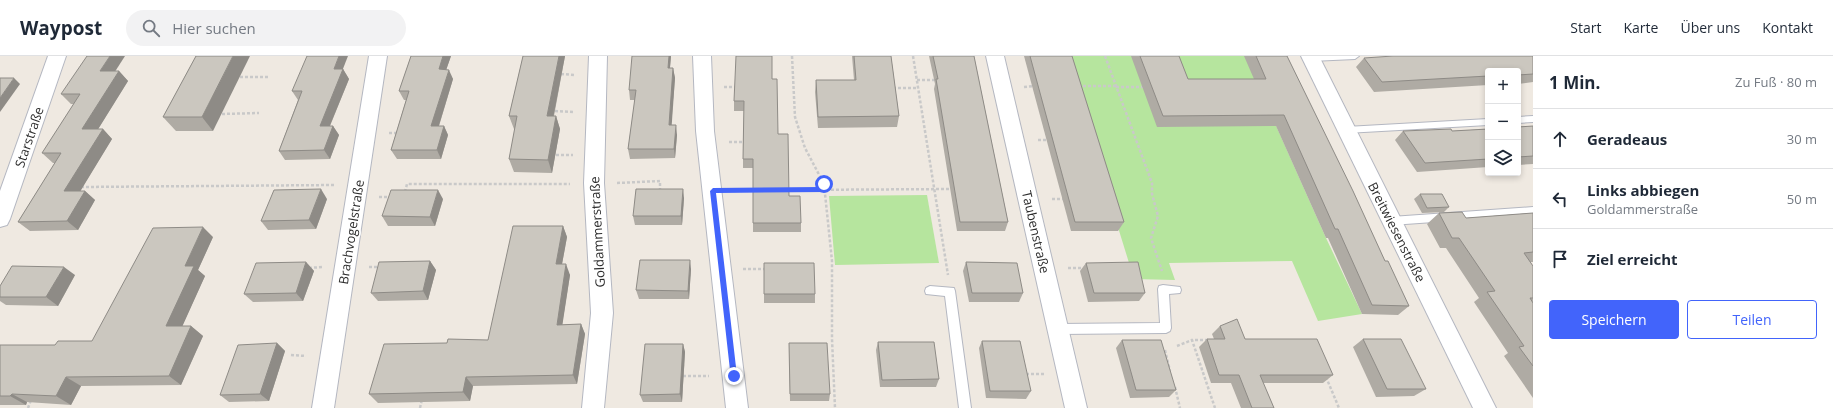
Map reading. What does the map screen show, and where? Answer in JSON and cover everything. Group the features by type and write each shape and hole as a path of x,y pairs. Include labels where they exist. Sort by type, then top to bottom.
{"street":[{"name":"Starstraße","path":"0,219 57,56"},
{"name":"Brachvogelstraße","path":"322,408 346,267 378,56"},
{"name":"Goldammerstraße","path":"593,408 602,313 594,183 598,56"},
{"path":"702,56 707,143 737,408"},
{"name":"Taubenstraße","path":"995,56 1076,408"},
{"name":"Breitwiesenstraße","path":"1310,57 1485,408"}],"lane":[{"path":"1310,57 1355,56"},
{"path":"1521,120 1533,119"},
{"path":"1346,130 1485,122"},
{"path":"1391,221 1533,211"},
{"path":"1059,329 1166,328 1162,289 1172,290"},
{"path":"930,291 950,291 965,408"}],"path":[{"path":"792,56 795,118 804,148 824,184 825,190 832,261 832,339 835,408"},
{"path":"913,56 950,291"},
{"path":"1105,56 1152,183 1152,194 1158,216 1151,238 1172,290"},
{"path":"240,77 270,77"},
{"path":"917,80 940,80"},
{"path":"1002,87 1040,86"},
{"path":"1070,86 1146,87"},
{"path":"704,88 741,87"},
{"path":"887,88 918,88"},
{"path":"222,114 259,113"},
{"path":"707,143 750,142"},
{"path":"403,197 407,184 660,182 660,192 667,192"},
{"path":"81,187 357,191 395,197"},
{"path":"780,190 957,189"},
{"path":"713,191 758,190"},
{"path":"1028,198 1068,199"},
{"path":"306,268 346,267"},
{"path":"722,269 772,269"},
{"path":"1192,340 1214,408"},
{"path":"1177,346 1192,340 1216,340"},
{"path":"1165,350 1170,372"},
{"path":"1324,373 1339,408"},
{"path":"1172,379 1180,408"},
{"path":"28,408 34,394"},
{"path":"420,408 423,395"}],"green space":[{"path":"1065,56 1245,56 1326,238 1362,314 1318,321 1292,261 1169,263 1175,280 1134,279"},
{"path":"927,195 939,263 835,265 829,196"}],"building":[{"path":"87,56 110,56 100,71 119,71 82,129 103,129 64,191 85,191 67,221 18,222 61,153 42,153 80,94 61,94"},
{"path":"196,56 233,56 202,117 163,117"},
{"path":"307,56 339,56 334,69 343,69 320,126 333,126 324,150 279,151 302,91 292,91"},
{"path":"411,56 443,56 439,69 449,70 431,126 444,126 437,150 391,150 409,91 399,91"},
{"path":"523,56 559,56 547,116 556,116 548,160 509,159 517,116 509,116"},
{"path":"632,56 669,56 668,68 673,68 669,125 676,125 674,149 628,149 636,90 629,90"},
{"path":"736,56 772,56 772,79 777,79 778,134 788,134 789,196 800,196 801,223 753,223 753,159 743,159 744,101 734,101"},
{"path":"854,56 891,56 899,116 818,117 816,80 856,80"},
{"path":"933,56 974,56 1008,222 960,222 936,79 938,79"},
{"path":"1030,56 1072,56 1124,222 1075,222"},
{"path":"1140,56 1179,56 1188,79 1266,79 1256,56 1287,56 1353,191 1385,261 1388,261 1409,306 1372,305 1338,229 1335,229 1284,115 1163,116"},
{"path":"1393,56 1533,56 1533,74 1521,75 1521,68 1485,68 1485,76 1382,82 1364,58"},
{"path":"0,78 14,78 0,98"},
{"path":"1533,126 1533,156 1521,157 1521,127"},
{"path":"1485,129 1485,159 1425,163 1403,131"},
{"path":"321,189 309,220 261,221 274,190"},
{"path":"636,189 683,189 681,216 633,216"},
{"path":"391,190 438,190 430,217 382,216"},
{"path":"1420,194 1442,194 1449,207 1427,208"},
{"path":"1462,212 1466,218 1533,213 1533,252 1524,253 1533,266 1533,298 1530,298 1533,303 1533,366 1519,347 1524,346 1487,292 1495,291 1459,238 1452,238 1439,213"},
{"path":"513,226 563,226 556,264 566,264 557,325 581,324 573,375 466,377 463,392 369,394 384,344 447,343 448,339 488,340"},
{"path":"203,227 185,266 194,266 166,326 191,326 169,376 66,377 56,396 12,394 10,396 0,396 0,345 55,345 58,341 92,341 153,228"},
{"path":"640,260 690,260 688,291 636,290"},
{"path":"430,261 423,291 371,293 379,262"},
{"path":"306,262 296,293 244,294 256,263"},
{"path":"966,262 1017,263 1023,293 972,293"},
{"path":"1138,262 1145,293 1094,293 1086,263"},
{"path":"764,263 814,263 815,294 764,294"},
{"path":"12,266 64,267 46,297 0,297 0,286"},
{"path":"1237,319 1245,339 1317,339 1333,375 1260,375 1274,408 1252,408 1239,375 1219,375 1207,339 1225,339 1220,326"},
{"path":"1363,339 1401,339 1426,389 1387,389"},
{"path":"1122,340 1161,340 1176,390 1136,390"},
{"path":"982,341 1020,341 1031,391 990,391"},
{"path":"878,342 934,342 939,379 882,380"},
{"path":"277,343 260,394 220,395 238,345"},
{"path":"789,343 827,343 830,394 790,394"},
{"path":"645,344 683,344 680,394 640,395"}],"route":[{"path":"734,376 713,191 825,190 824,184"}]}
